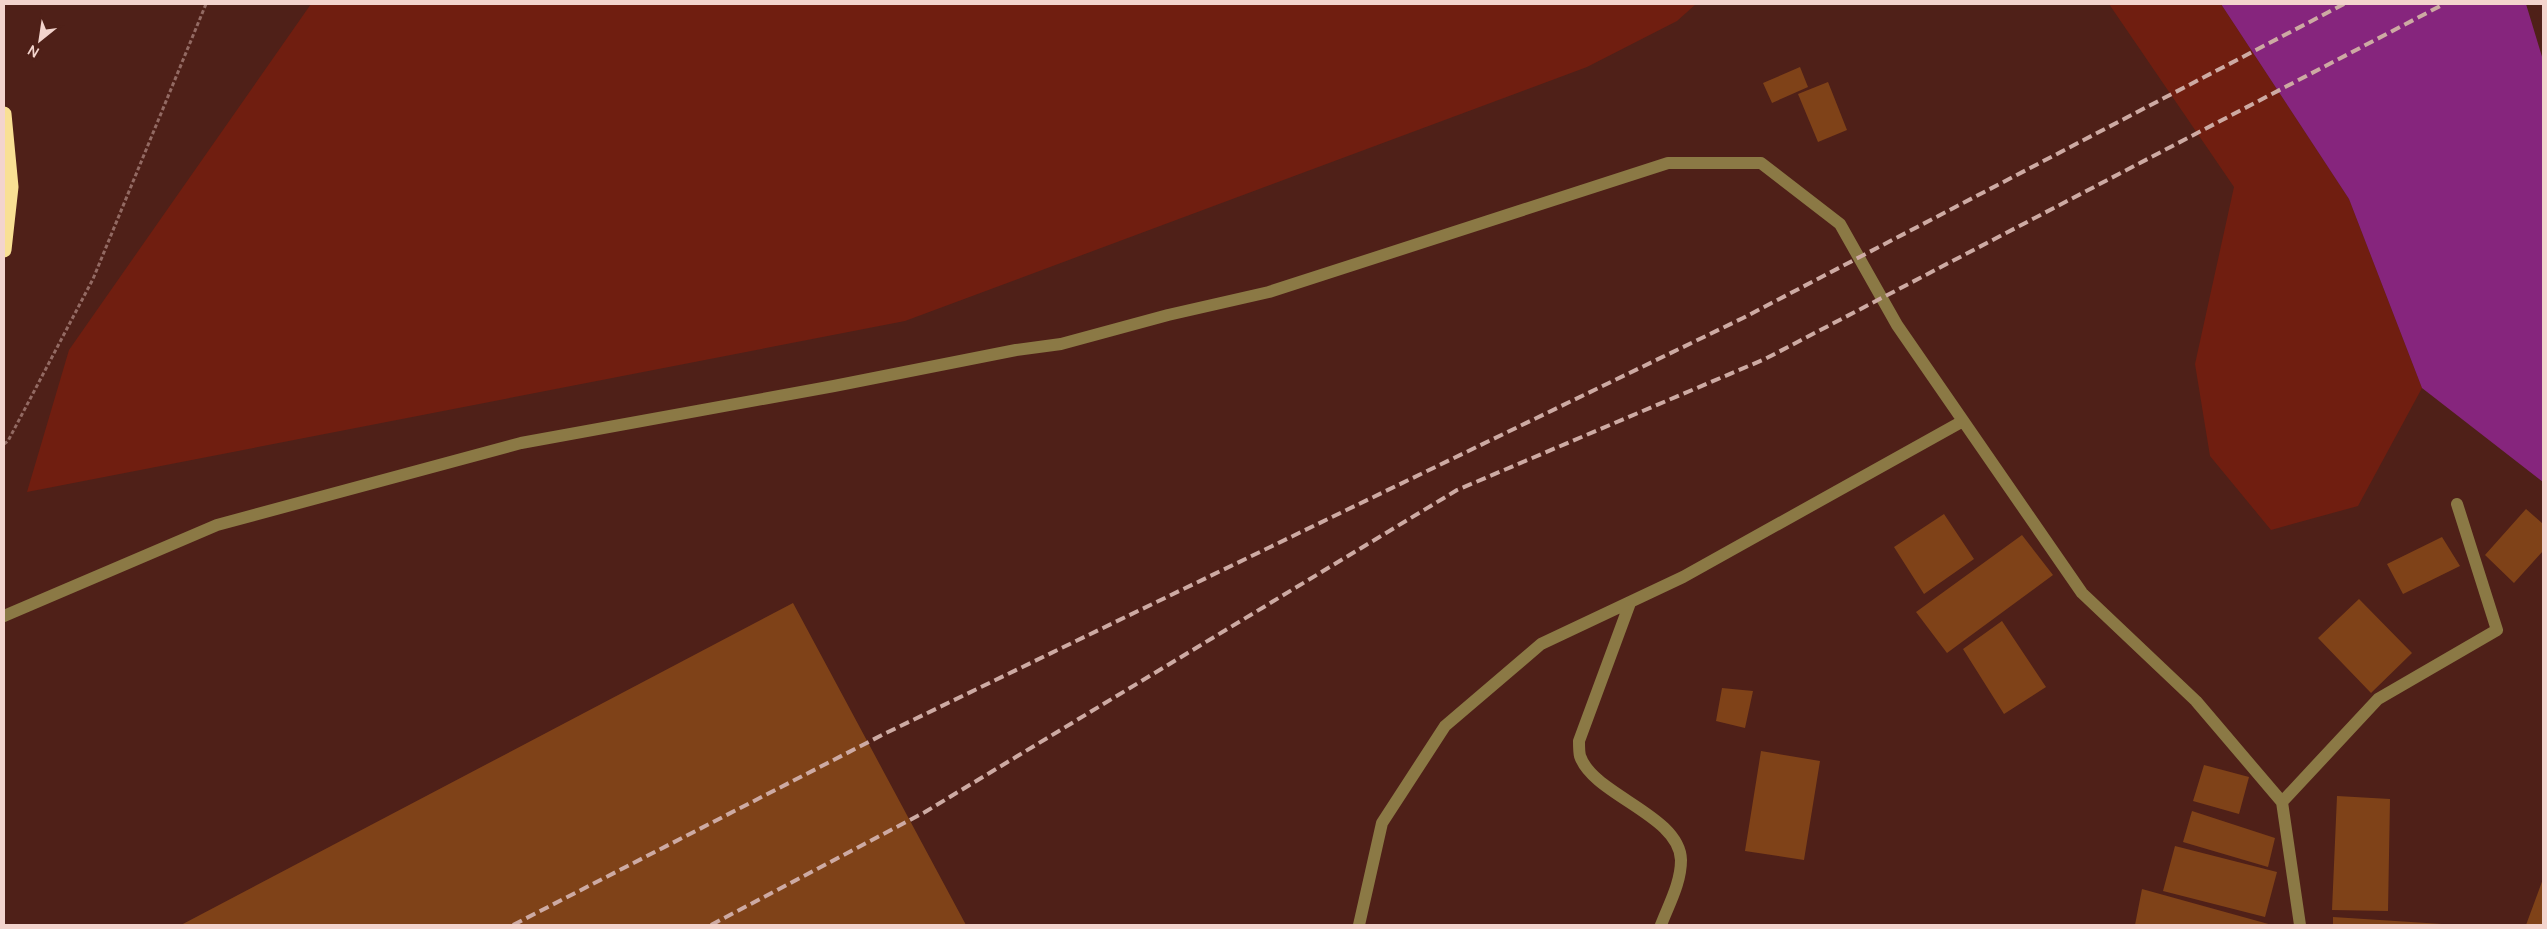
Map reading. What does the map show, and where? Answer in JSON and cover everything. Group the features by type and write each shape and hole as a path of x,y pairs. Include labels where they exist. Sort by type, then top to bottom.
{"highway":[{"path":"4,114 11,187 4,250"}],"street":[{"path":"4,616 227,522 521,443 834,386 1016,350 1062,344 1168,315 1269,292 1668,163 1761,163 1840,224 1897,325 2082,593 2196,701 2282,802 2300,925"},
{"path":"1359,925 1382,823 1445,726 1541,644 1682,577 1963,421"},
{"path":"2282,802 2378,699 2496,630 2457,504"},
{"path":"1630,602 1579,741 1580,756 1594,775 1655,820 1674,838 1681,858 1680,878 1661,925"}],"path":[{"path":"4,444 8,441 93,279 206,4"}],"shaded area":[{"path":"311,4 1696,4 1677,21 1587,67 905,321 27,492 69,350"},
{"path":"2109,4 2221,4 2349,199 2422,388 2358,506 2271,530 2210,456 2195,364 2234,187"},
{"path":"2221,4 2526,4 2543,60 2543,482 2422,388 2349,199"}],"building":[{"path":"1800,67 1808,87 1772,103 1763,83"},
{"path":"1828,82 1847,130 1818,142 1798,94"},
{"path":"2526,509 2543,524 2543,551 2514,583 2485,555"},
{"path":"1944,514 1974,559 1924,594 1894,547"},
{"path":"2022,535 2053,575 1947,653 1916,612"},
{"path":"2442,537 2460,566 2403,594 2387,564"},
{"path":"2359,599 2412,653 2371,693 2318,638"},
{"path":"793,603 966,925 181,925"},
{"path":"2002,621 2046,687 2004,714 1963,649"},
{"path":"1722,688 1753,691 1745,728 1716,721"},
{"path":"1761,751 1820,761 1804,860 1745,851"},
{"path":"2204,765 2249,777 2239,814 2193,801"},
{"path":"2337,796 2390,799 2388,911 2332,910"},
{"path":"2192,811 2275,838 2268,867 2183,842"},
{"path":"2175,846 2277,872 2265,917 2163,891"},
{"path":"2543,879 2543,925 2526,925"},
{"path":"2142,889 2272,925 2135,925"},
{"path":"2333,917 2442,924 2442,925 2333,925"}],"railway":[{"path":"513,925 884,734 1743,318 2344,4"},
{"path":"711,925 925,812 1457,490 1765,359 2444,4"}]}
